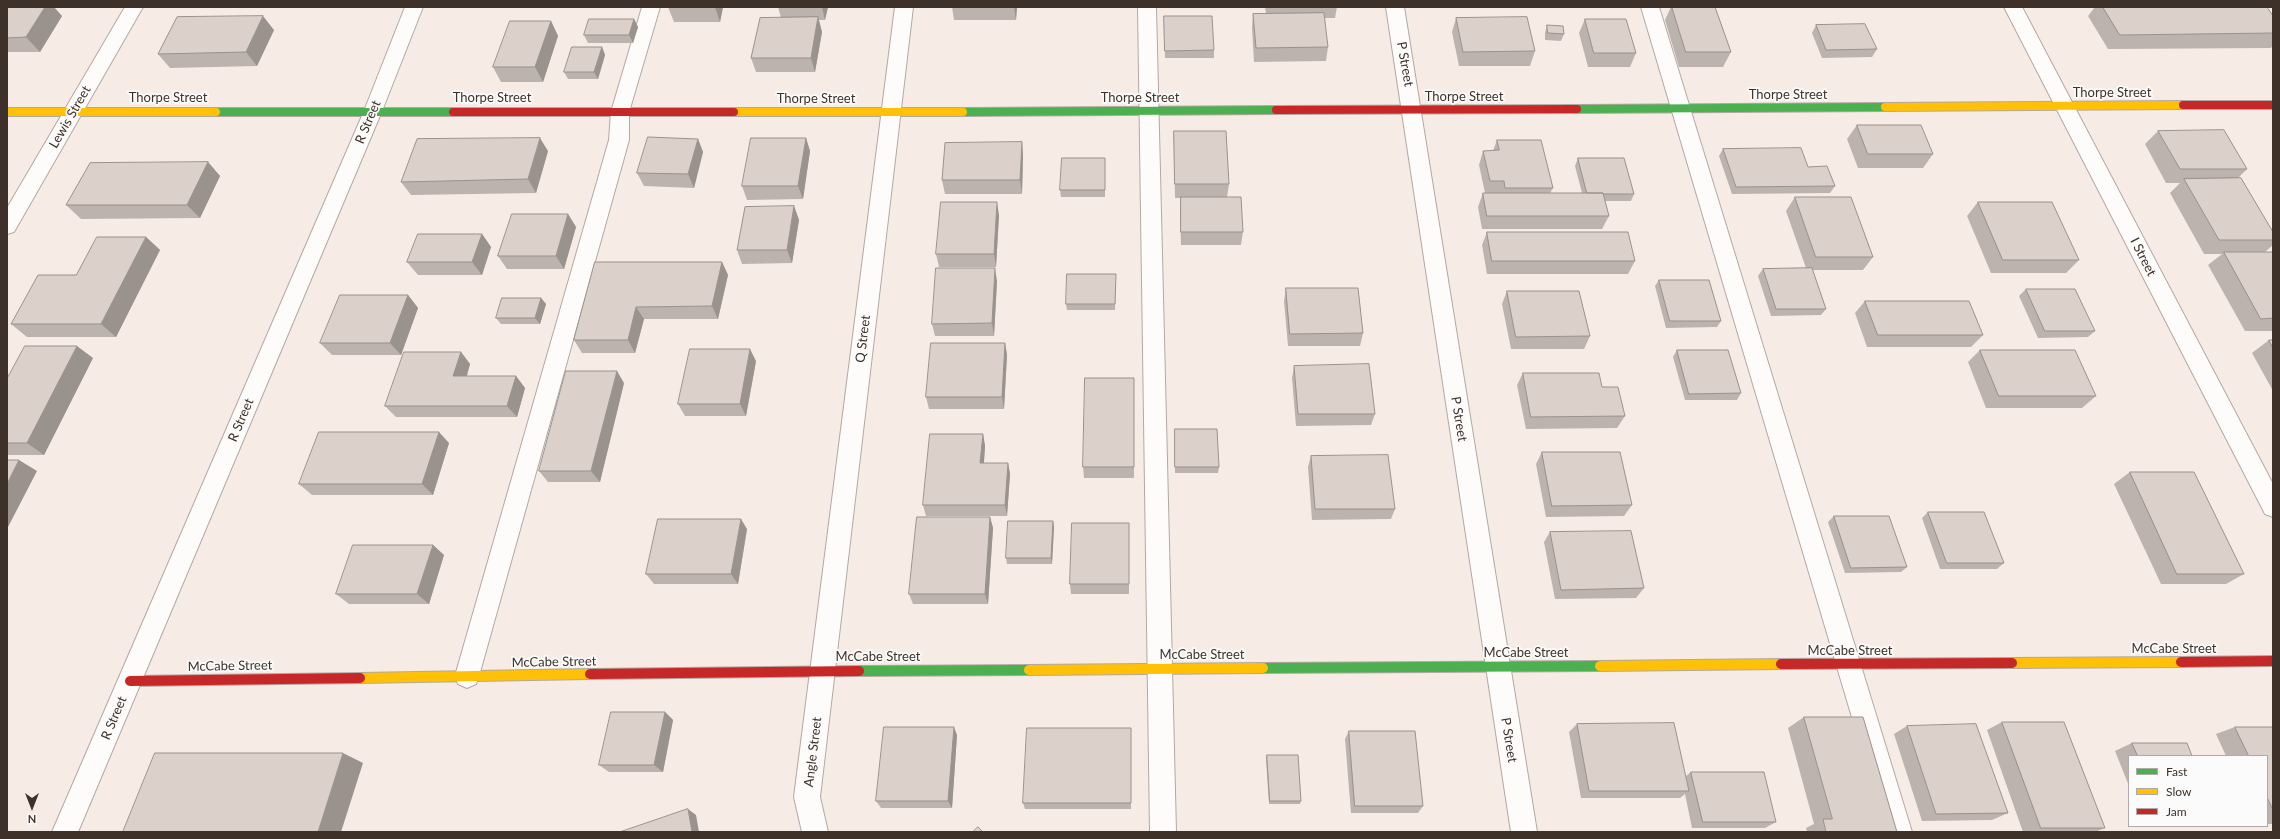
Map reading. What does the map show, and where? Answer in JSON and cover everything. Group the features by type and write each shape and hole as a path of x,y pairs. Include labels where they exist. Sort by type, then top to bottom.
{"street":[{"name":"Lewis Street","path":"7,226 134,7"},
{"name":"R Street","path":"65,832 373,111 414,7"},
{"path":"467,676 620,140 620,112 652,7"},
{"name":"Q Street","path":"823,671 904,7"},
{"path":"1147,7 1163,832"},
{"name":"P Street","path":"1395,7 1524,832"},
{"path":"1650,7 1899,832"},
{"name":"I Street","path":"2013,7 2273,507"},
{"name":"Thorpe Street","path":"7,112 891,112 2273,105"},
{"name":"McCabe Street","path":"130,681 823,671 2273,661"},
{"name":"Angle Street","path":"815,832 807,797 823,671"}],"building":[{"path":"7,7 45,7 26,37 7,38"},
{"path":"1672,7 1715,7 1731,52 1686,52"},
{"path":"2103,7 2267,7 2273,16 2273,33 2120,35"},
{"path":"1324,13 1328,47 1256,48 1253,14"},
{"path":"263,16 246,52 158,54 177,17"},
{"path":"1164,16 1212,16 1214,50 1165,51"},
{"path":"818,17 811,58 751,58 760,18"},
{"path":"1527,17 1535,51 1463,52 1456,18"},
{"path":"589,19 634,19 629,35 584,35"},
{"path":"1585,19 1626,19 1636,53 1594,53"},
{"path":"510,21 551,21 535,67 493,67"},
{"path":"1865,24 1877,49 1826,50 1816,25"},
{"path":"1547,25 1563,26 1564,34 1548,33"},
{"path":"572,47 602,47 594,72 564,72"},
{"path":"1857,125 1921,125 1933,154 1868,154"},
{"path":"2224,130 2247,169 2180,169 2158,131"},
{"path":"1174,131 1226,131 1229,184 1175,184"},
{"path":"648,137 698,139 688,174 637,173"},
{"path":"540,138 528,179 401,182 417,139"},
{"path":"751,138 806,138 798,186 742,186"},
{"path":"1497,140 1541,140 1553,188 1505,188 1504,181 1490,181 1483,151 1499,150"},
{"path":"1022,142 1020,180 942,180 945,143"},
{"path":"1801,148 1808,167 1827,166 1835,186 1736,187 1723,149"},
{"path":"1062,158 1105,158 1105,190 1060,190"},
{"path":"1578,158 1624,158 1634,194 1587,193"},
{"path":"208,162 187,205 66,205 90,163"},
{"path":"2241,178 2273,232 2273,240 2219,240 2184,179"},
{"path":"1483,193 1603,193 1609,216 1487,216"},
{"path":"1181,197 1241,197 1243,232 1181,232"},
{"path":"1795,197 1851,197 1873,257 1816,257"},
{"path":"941,202 997,202 994,254 936,254"},
{"path":"1978,202 2052,202 2079,260 2003,260"},
{"path":"794,206 787,250 737,250 745,207"},
{"path":"512,214 568,214 556,256 498,256"},
{"path":"1487,232 1628,232 1635,261 1492,261"},
{"path":"418,234 482,234 472,262 407,262"},
{"path":"97,237 146,237 101,324 11,324 38,275 76,275"},
{"path":"2224,252 2273,252 2273,318 2261,319"},
{"path":"595,262 722,262 712,306 636,307 628,340 574,340"},
{"path":"936,268 995,268 992,323 932,324"},
{"path":"1812,268 1826,309 1776,309 1763,269"},
{"path":"1067,274 1116,274 1115,304 1066,304"},
{"path":"1659,280 1709,280 1721,321 1670,321"},
{"path":"1286,288 1358,288 1363,333 1290,334"},
{"path":"2026,289 2075,289 2095,331 2045,331"},
{"path":"1507,291 1579,291 1590,336 1516,337"},
{"path":"340,295 408,295 390,343 320,343"},
{"path":"502,298 541,298 535,318 496,318"},
{"path":"1865,301 1969,301 1983,335 1878,335"},
{"path":"2269,340 2273,340 2273,348"},
{"path":"931,343 1005,343 1002,397 926,397"},
{"path":"25,346 77,346 27,443 7,443 7,379"},
{"path":"690,349 750,349 740,404 678,404"},
{"path":"1677,350 1728,350 1741,393 1689,394"},
{"path":"1980,350 2075,350 2096,396 1999,396"},
{"path":"404,352 461,352 453,376 516,376 507,406 385,406"},
{"path":"1369,364 1375,414 1298,414 1294,366"},
{"path":"566,371 617,371 591,471 539,471"},
{"path":"1523,373 1599,373 1602,387 1618,387 1625,416 1531,417"},
{"path":"1085,378 1134,378 1134,467 1083,467"},
{"path":"1175,429 1217,429 1219,467 1175,467"},
{"path":"319,432 439,432 422,484 299,484"},
{"path":"930,434 983,434 980,463 1008,463 1005,505 923,505"},
{"path":"1542,452 1620,452 1632,505 1552,506"},
{"path":"1388,455 1395,509 1315,509 1311,456"},
{"path":"7,460 19,460 7,484"},
{"path":"2130,472 2194,472 2244,574 2177,574"},
{"path":"1928,512 1984,512 2004,563 1947,563"},
{"path":"1834,516 1889,516 1907,567 1851,568"},
{"path":"917,517 990,517 985,594 909,594"},
{"path":"658,519 741,519 731,574 646,574"},
{"path":"1008,521 1053,521 1051,558 1006,558"},
{"path":"1072,523 1129,523 1129,584 1070,584"},
{"path":"1631,531 1644,588 1561,590 1550,532"},
{"path":"353,545 433,545 417,594 336,594"},
{"path":"611,712 665,712 654,765 599,765"},
{"path":"1804,717 1863,717 1897,832 1826,832 1823,819 1832,819"},
{"path":"2002,722 2064,722 2105,828 2041,828"},
{"path":"1674,723 1689,791 1589,791 1577,724"},
{"path":"1976,724 2008,813 1936,814 1907,726"},
{"path":"884,727 954,727 948,801 876,801"},
{"path":"2235,727 2273,727 2273,810 2268,799 2268,755 2249,755"},
{"path":"1027,728 1131,728 1131,803 1023,803"},
{"path":"1349,731 1415,731 1423,806 1355,806"},
{"path":"2132,743 2187,743 2192,755 2138,755"},
{"path":"155,753 343,753 318,832 123,832"},
{"path":"1267,755 1298,755 1301,801 1270,801"},
{"path":"1691,772 1764,772 1776,822 1703,822"},
{"path":"688,809 692,832 620,832"},
{"path":"978,827 983,832 973,832"}],"traffic: fast":[{"path":"1577,109 1885,107"},
{"path":"963,112 1276,110"},
{"path":"216,112 453,112"},
{"path":"1263,668 1600,666"},
{"path":"859,671 1029,670"}],"traffic: slow":[{"path":"1885,107 2183,105"},
{"path":"7,112 216,112"},
{"path":"734,112 963,112"},
{"path":"2012,663 2181,662"},
{"path":"1600,666 1781,664"},
{"path":"1029,670 1263,668"},
{"path":"360,678 590,674"}],"traffic: jam":[{"path":"2183,105 2273,105"},
{"path":"1276,110 1577,109"},
{"path":"453,112 734,112"},
{"path":"2181,662 2273,661"},
{"path":"1781,664 2012,663"},
{"path":"590,674 859,671"},
{"path":"130,681 360,678"}]}
